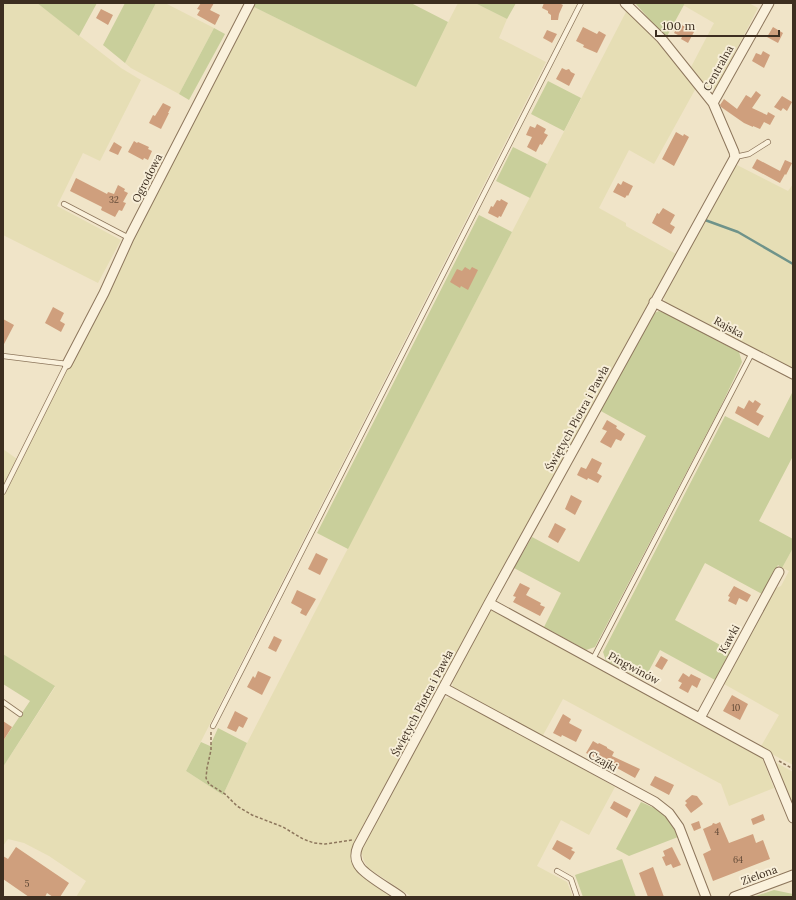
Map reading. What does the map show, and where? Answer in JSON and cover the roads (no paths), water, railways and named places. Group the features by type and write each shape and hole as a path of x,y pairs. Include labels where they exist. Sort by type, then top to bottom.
{"street":[{"name":"Ogrodowa","path":"67,364 250,3"},
{"path":"625,3 661,38 712,103 735,157"},
{"name":"Centralna","path":"712,103 769,3"},
{"name":"Świętych Piotra i Pawła","path":"402,897 363,871 357,863 356,851 360,842 489,603 735,157"},
{"name":"Rajska","path":"654,302 793,374"},
{"name":"Kawki","path":"700,718 779,572"},
{"name":"Pingwinów","path":"489,603 767,755 793,818"},
{"name":"Czajki","path":"444,688 655,802 669,813 679,827 706,897"},
{"name":"Zielona","path":"734,897 793,875"}],"lane":[{"path":"214,726 582,3"},
{"path":"735,157 749,154 768,142"},
{"path":"64,204 130,238"},
{"path":"593,659 752,352"},
{"path":"3,356 67,364 3,492"},
{"path":"3,702 20,714"},
{"path":"557,871 571,879 578,897"}],"waterway":[{"path":"705,220 738,232 793,264"}]}
